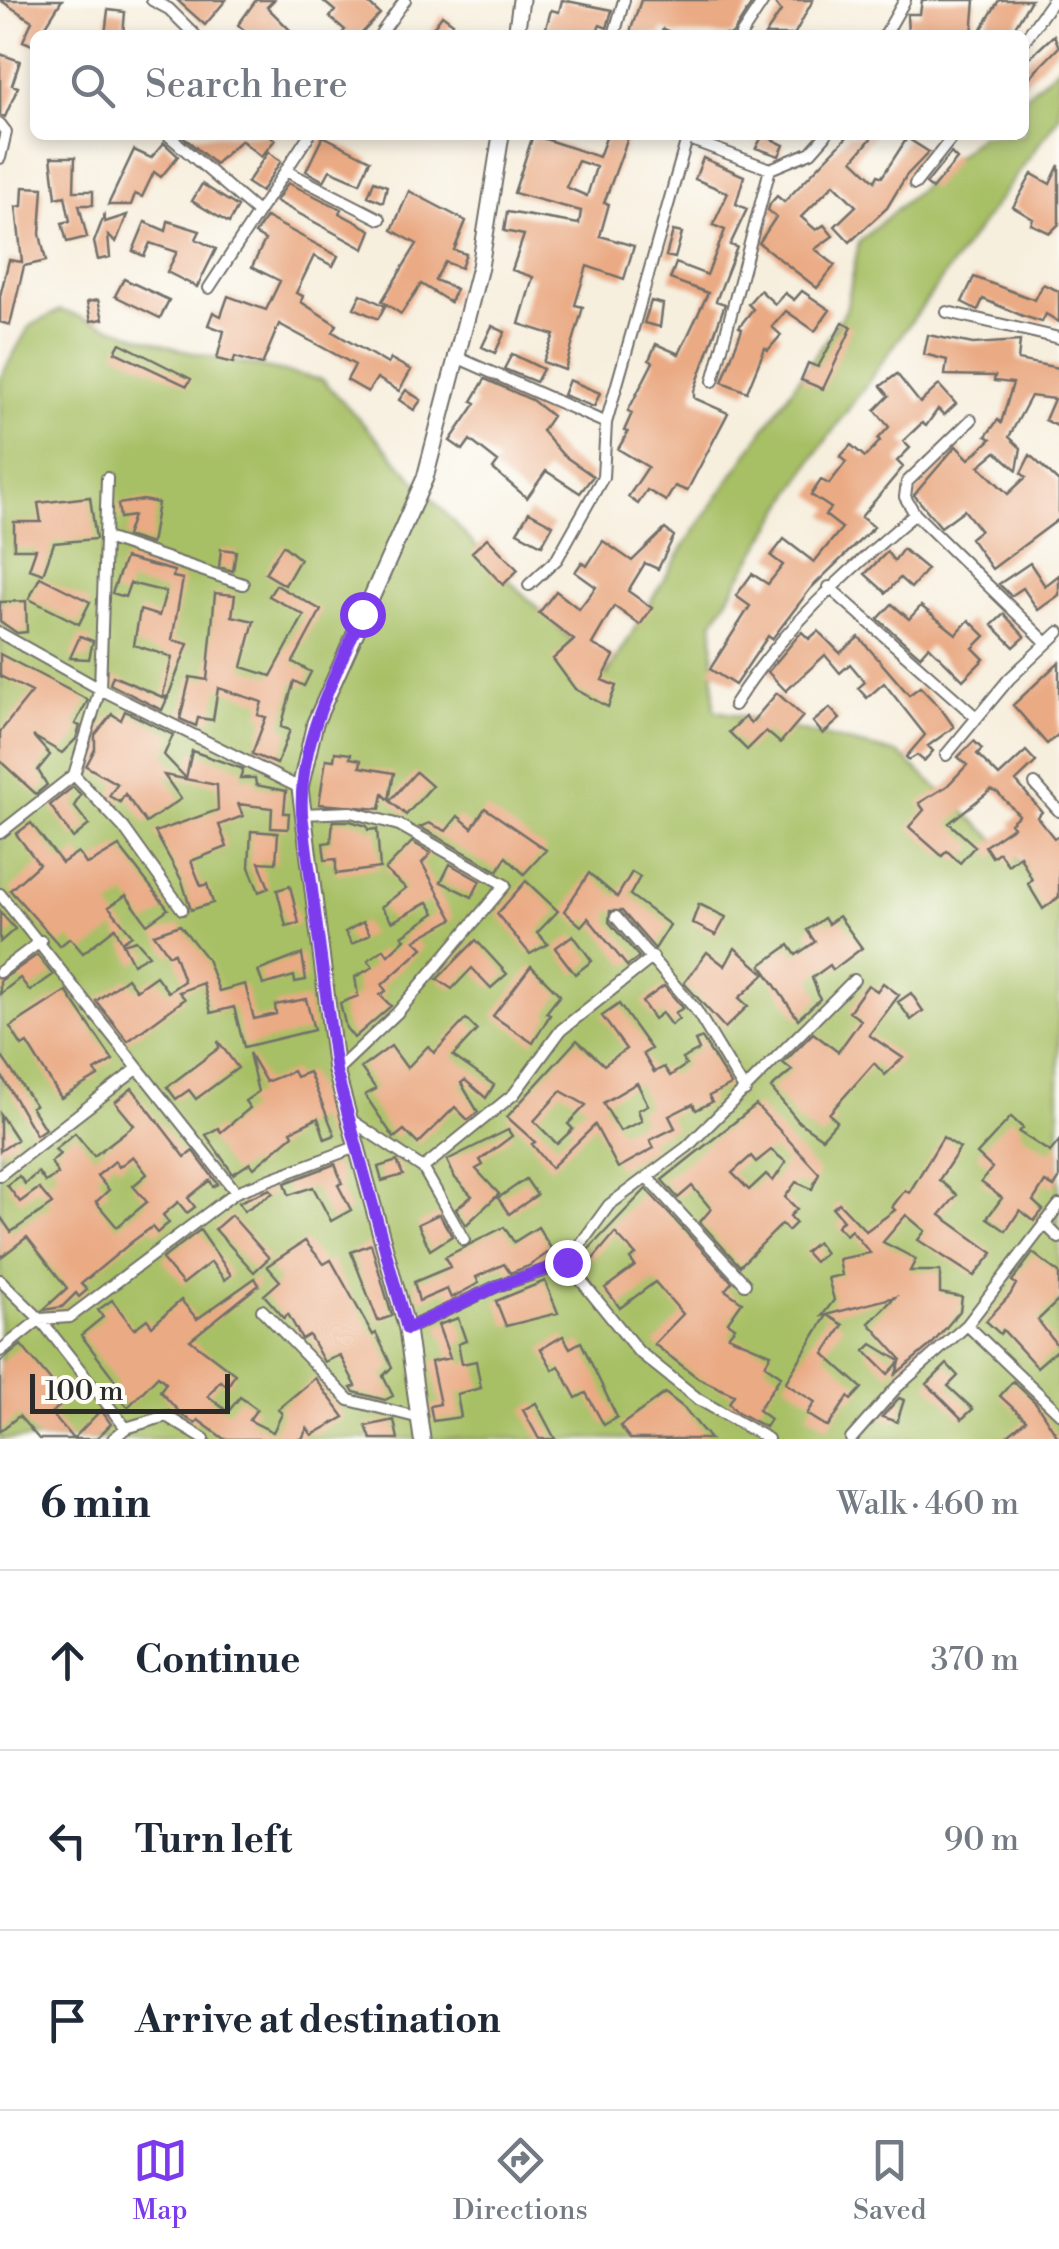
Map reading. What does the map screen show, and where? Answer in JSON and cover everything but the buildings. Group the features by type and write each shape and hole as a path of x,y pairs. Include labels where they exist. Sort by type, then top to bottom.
{"main road":[{"path":"517,30 522,0"},
{"path":"422,1439 407,1329 336,1071 300,788 315,722 425,478 480,267 499,140"}],"street":[{"path":"152,0 170,9 189,30"},
{"path":"615,30 624,0"},
{"path":"744,30 764,0"},
{"path":"888,30 905,0"},
{"path":"1029,34 1053,0"},
{"path":"383,30 401,1"},
{"path":"0,124 6,132 0,158"},
{"path":"174,140 257,212"},
{"path":"295,140 301,146"},
{"path":"210,288 305,140"},
{"path":"529,585 557,559 603,477 606,423 683,140"},
{"path":"694,140 770,169 811,152 822,140"},
{"path":"915,184 950,140"},
{"path":"714,381 770,169"},
{"path":"286,171 380,219"},
{"path":"947,312 1059,338"},
{"path":"454,356 606,423"},
{"path":"971,420 907,482 905,498 915,514 1046,643"},
{"path":"0,833 74,774 100,689 108,478"},
{"path":"734,705 772,648 829,587 915,514"},
{"path":"108,539 243,584"},
{"path":"829,587 976,717"},
{"path":"946,755 976,717 1059,632"},
{"path":"0,634 100,689 300,788"},
{"path":"74,774 124,828 182,909"},
{"path":"1036,784 1059,811"},
{"path":"302,814 351,812 399,825 505,884 396,1014 336,1071"},
{"path":"0,894 236,1192"},
{"path":"616,917 696,1010 745,1090"},
{"path":"0,972 41,941"},
{"path":"423,1168 514,1094 545,1048 571,1022 653,957"},
{"path":"407,1329 498,1286 567,1262 609,1205 687,1147 854,980"},
{"path":"0,1175 137,1069"},
{"path":"350,1120 423,1168 464,1240"},
{"path":"0,1351 40,1319 70,1318 236,1192 356,1147"},
{"path":"647,1177 744,1284"},
{"path":"851,1439 896,1388 968,1325 1059,1204"},
{"path":"1044,1223 1059,1238"},
{"path":"567,1262 638,1351 698,1399 768,1439"},
{"path":"0,1280 40,1319 126,1428"},
{"path":"262,1310 349,1400 420,1418"},
{"path":"968,1325 1059,1413"},
{"path":"113,1439 126,1428 166,1416 204,1439"}],"green space":[{"path":"1059,66 1059,116 814,457 713,622 714,710 899,754 1059,896 1059,1439 0,1439 0,378 29,327 60,310 184,351 323,380 494,566 607,675 684,546 846,310 859,242 975,140 1029,140 1029,93"}],"route":[{"path":"362,614 315,722 300,788 336,1071 407,1329 498,1286 567,1262"}]}
